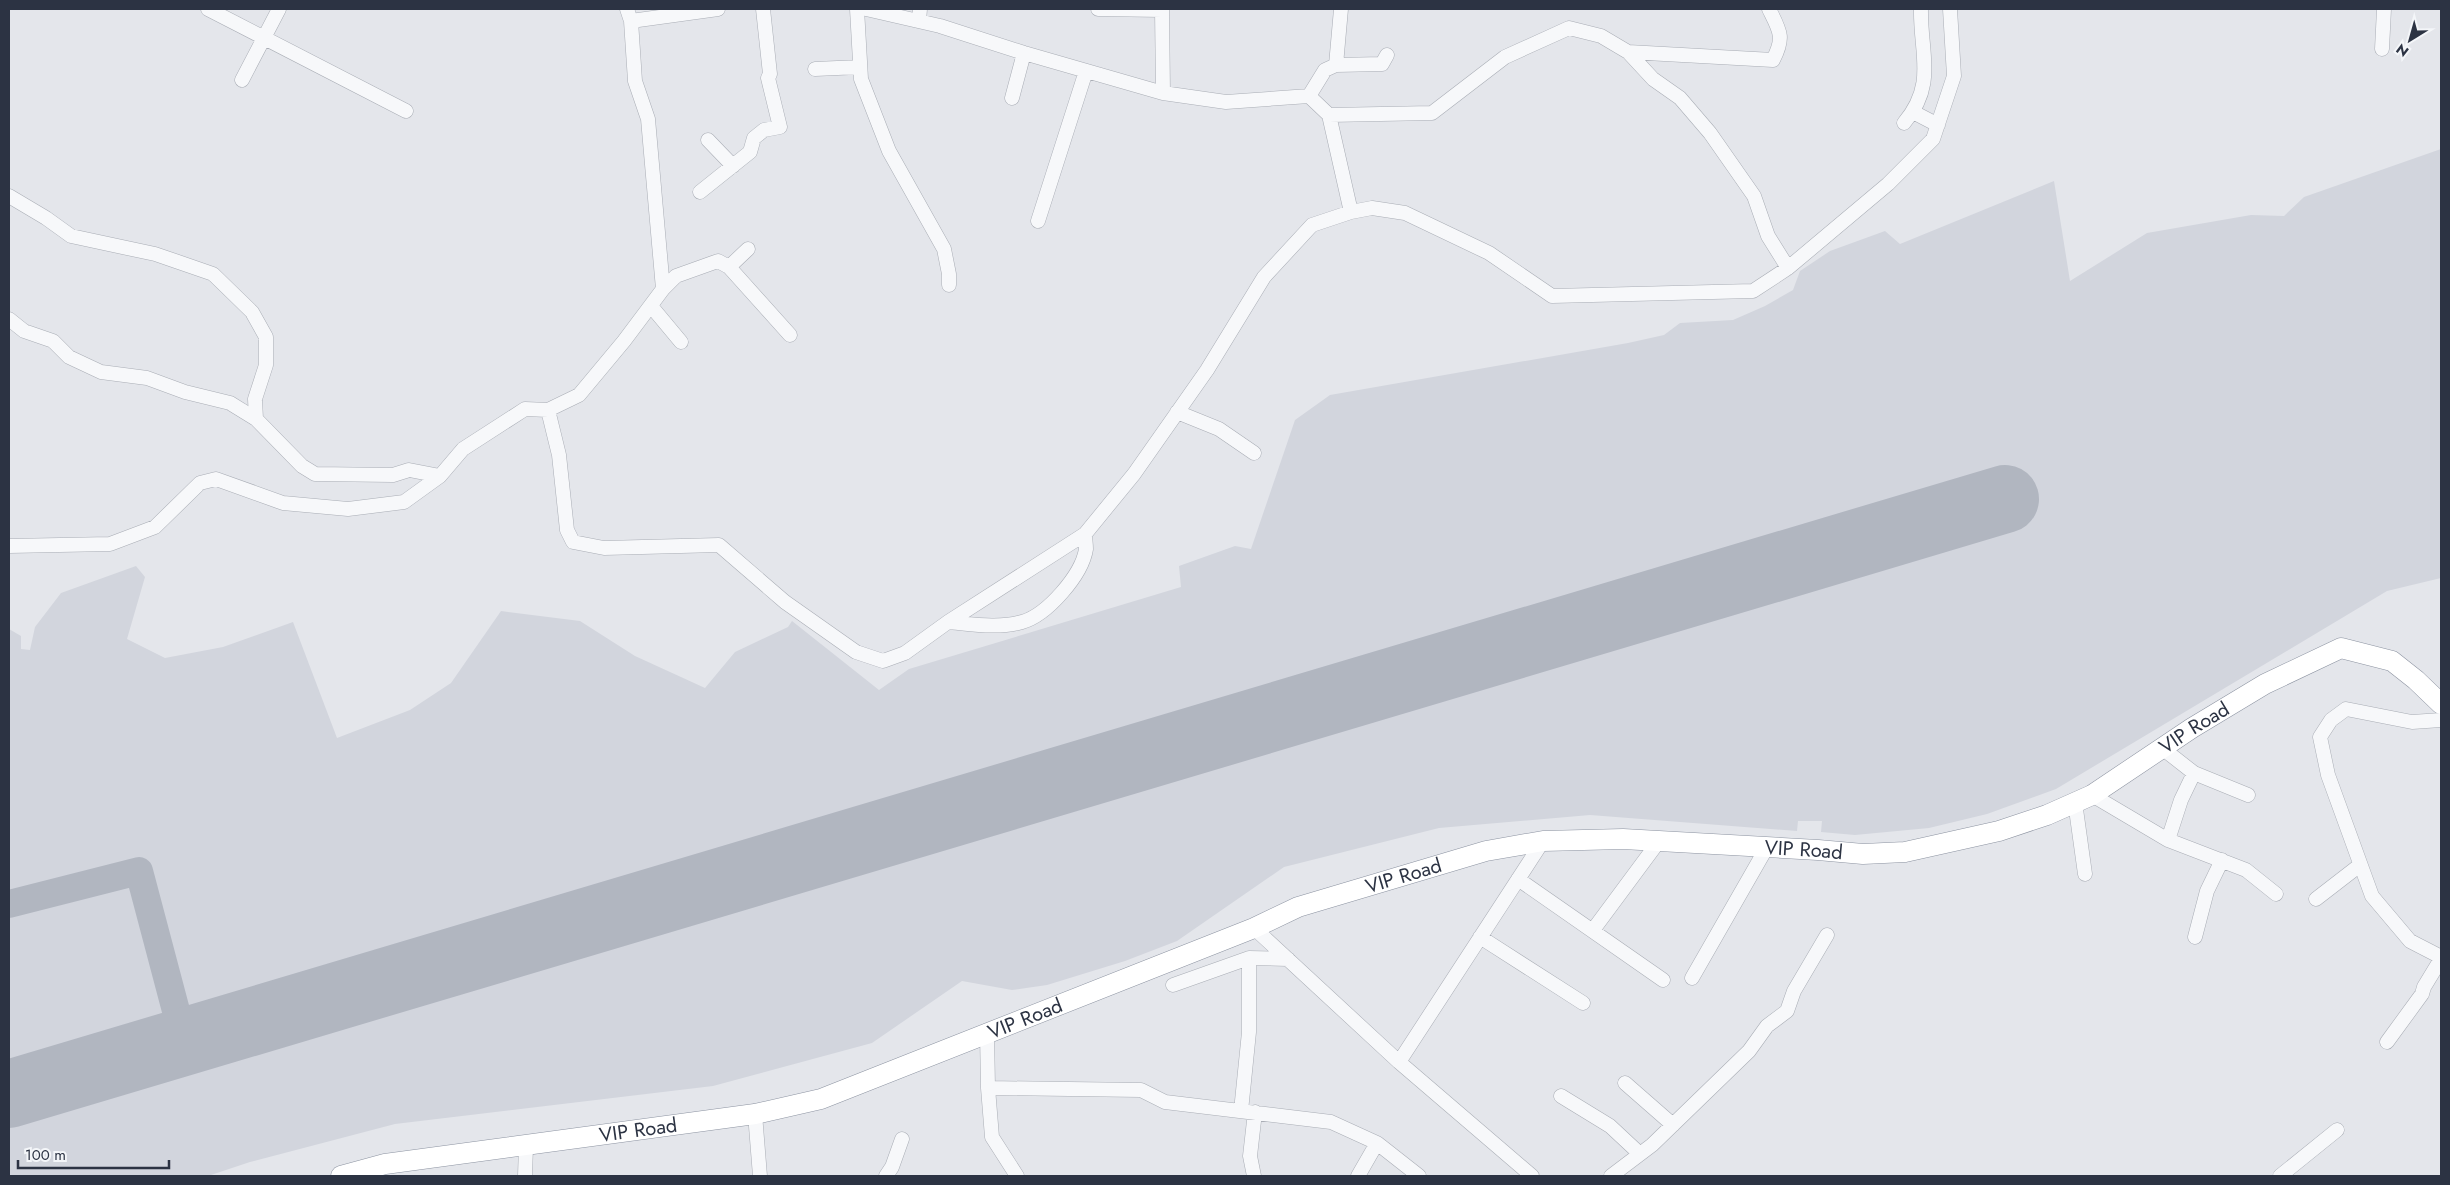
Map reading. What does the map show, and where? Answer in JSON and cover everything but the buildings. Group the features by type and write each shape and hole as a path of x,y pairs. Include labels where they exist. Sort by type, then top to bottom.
{"highway":[{"name":"VIP Road","path":"341,1176 526,1146 755,1114 821,1099 1254,928 1298,908 1486,851 1543,841 1659,841 1863,854 1905,852 1999,831 2048,815 2083,799 2265,684 2341,648 2392,661 2416,680 2441,704"}],"street":[{"path":"208,9 406,111"},
{"path":"242,80 279,9"},
{"path":"663,289 648,119 635,81 629,15 718,9"},
{"path":"700,192 750,152 754,138 764,130 780,127 768,78 770,74 763,9"},
{"path":"857,9 861,80 889,151 944,249 949,274 949,285"},
{"path":"866,9 920,15 1024,53 1164,93 1226,102 1309,96 1329,115 1351,212"},
{"path":"1098,9 1162,10 1164,93"},
{"path":"1336,66 1341,9"},
{"path":"1628,52 1773,60 1779,49 1782,33 1769,9"},
{"path":"1920,9 1925,53 1924,88 1909,118 1938,125"},
{"path":"548,410 559,455 567,530 573,542 604,548 719,545 786,602 856,652 883,661 905,653 948,622 1084,534 1134,474 1207,370 1264,277 1312,225 1351,212 1372,208 1405,214 1489,253 1552,296 1753,291 1788,268 1888,184 1933,140 1954,76 1950,9"},
{"path":"2382,49 2384,9"},
{"path":"1329,115 1432,113 1505,57 1569,28 1601,36 1628,52 1653,79 1680,98 1710,133 1754,196 1768,236 1788,268"},
{"path":"1012,98 1024,53"},
{"path":"1309,96 1324,70 1336,66 1382,64 1387,55"},
{"path":"815,68 860,66"},
{"path":"1038,221 1086,71"},
{"path":"708,140 733,166"},
{"path":"9,196 46,218 71,236 155,254 213,274 252,312 266,337 266,366 256,399 256,419"},
{"path":"729,267 748,249"},
{"path":"9,546 110,544 154,527 200,483 216,479 283,503 348,509 404,502 440,476 463,449 526,409 548,410 580,395 663,289 676,276 718,261 729,267 790,335"},
{"path":"651,306 681,342"},
{"path":"9,319 24,330 52,341 69,357 102,372 147,378 185,392 230,403 256,419 302,466 314,474 393,475 408,470 440,476"},
{"path":"1177,412 1219,429 1254,453"},
{"path":"948,622 984,626 1022,622 1050,606 1074,578 1086,550 1084,534"},
{"path":"2387,1042 2422,994 2441,958 2410,942 2372,896 2328,774 2320,737 2331,720 2346,709 2412,722 2441,720"},
{"path":"2162,748 2194,773 2248,795"},
{"path":"2168,840 2181,800 2194,773"},
{"path":"2085,874 2083,799 2168,840 2246,870 2276,894"},
{"path":"1399,1062 1543,841"},
{"path":"1593,930 1659,841"},
{"path":"1692,978 1768,847"},
{"path":"2196,937 2207,891 2222,860"},
{"path":"2316,899 2360,865"},
{"path":"1518,879 1663,980"},
{"path":"1254,928 1399,1062 1532,1176"},
{"path":"1611,1176 1640,1154 1672,1125 1749,1051 1767,1026 1787,1011 1794,991 1826,935"},
{"path":"1480,937 1583,1003"},
{"path":"1173,985 1249,958 1288,959"},
{"path":"1249,958 1248,1112 1250,1156 1254,1176"},
{"path":"987,1032 988,1088 992,1138 1017,1176"},
{"path":"1625,1083 1672,1125"},
{"path":"988,1088 1141,1090 1165,1102 1331,1122 1377,1143 1419,1176"},
{"path":"1561,1096 1610,1126 1640,1154"},
{"path":"755,1114 760,1176"},
{"path":"2280,1176 2337,1130"},
{"path":"886,1176 892,1167 902,1139"},
{"path":"1358,1176 1377,1143"},
{"path":"524,1176 526,1146"},
{"path":"1501,1150 1515,1176"}],"shaded area":[{"path":"2441,149 2441,578 2387,591 2056,789 1987,814 1929,828 1855,835 1821,832 1822,821 1798,821 1797,831 1590,815 1439,828 1284,867 1177,941 1125,961 1047,985 1012,990 962,981 872,1043 713,1086 395,1124 250,1162 208,1176 9,1176 9,629 21,636 21,649 30,650 35,627 61,593 136,566 145,577 127,639 165,658 223,647 293,622 337,738 410,710 451,683 501,611 580,621 635,656 705,688 735,652 788,627 792,621 879,690 909,669 1181,587 1179,566 1235,546 1251,549 1295,420 1330,395 1628,343 1664,335 1680,323 1733,320 1765,306 1793,290 1800,271 1830,251 1885,231 1900,244 2054,181 2070,281 2147,233 2251,215 2284,216 2304,197"}],"taxiway":[{"path":"9,904 139,871 184,1041"}],"runway":[{"path":"9,1094 2005,499"}]}
